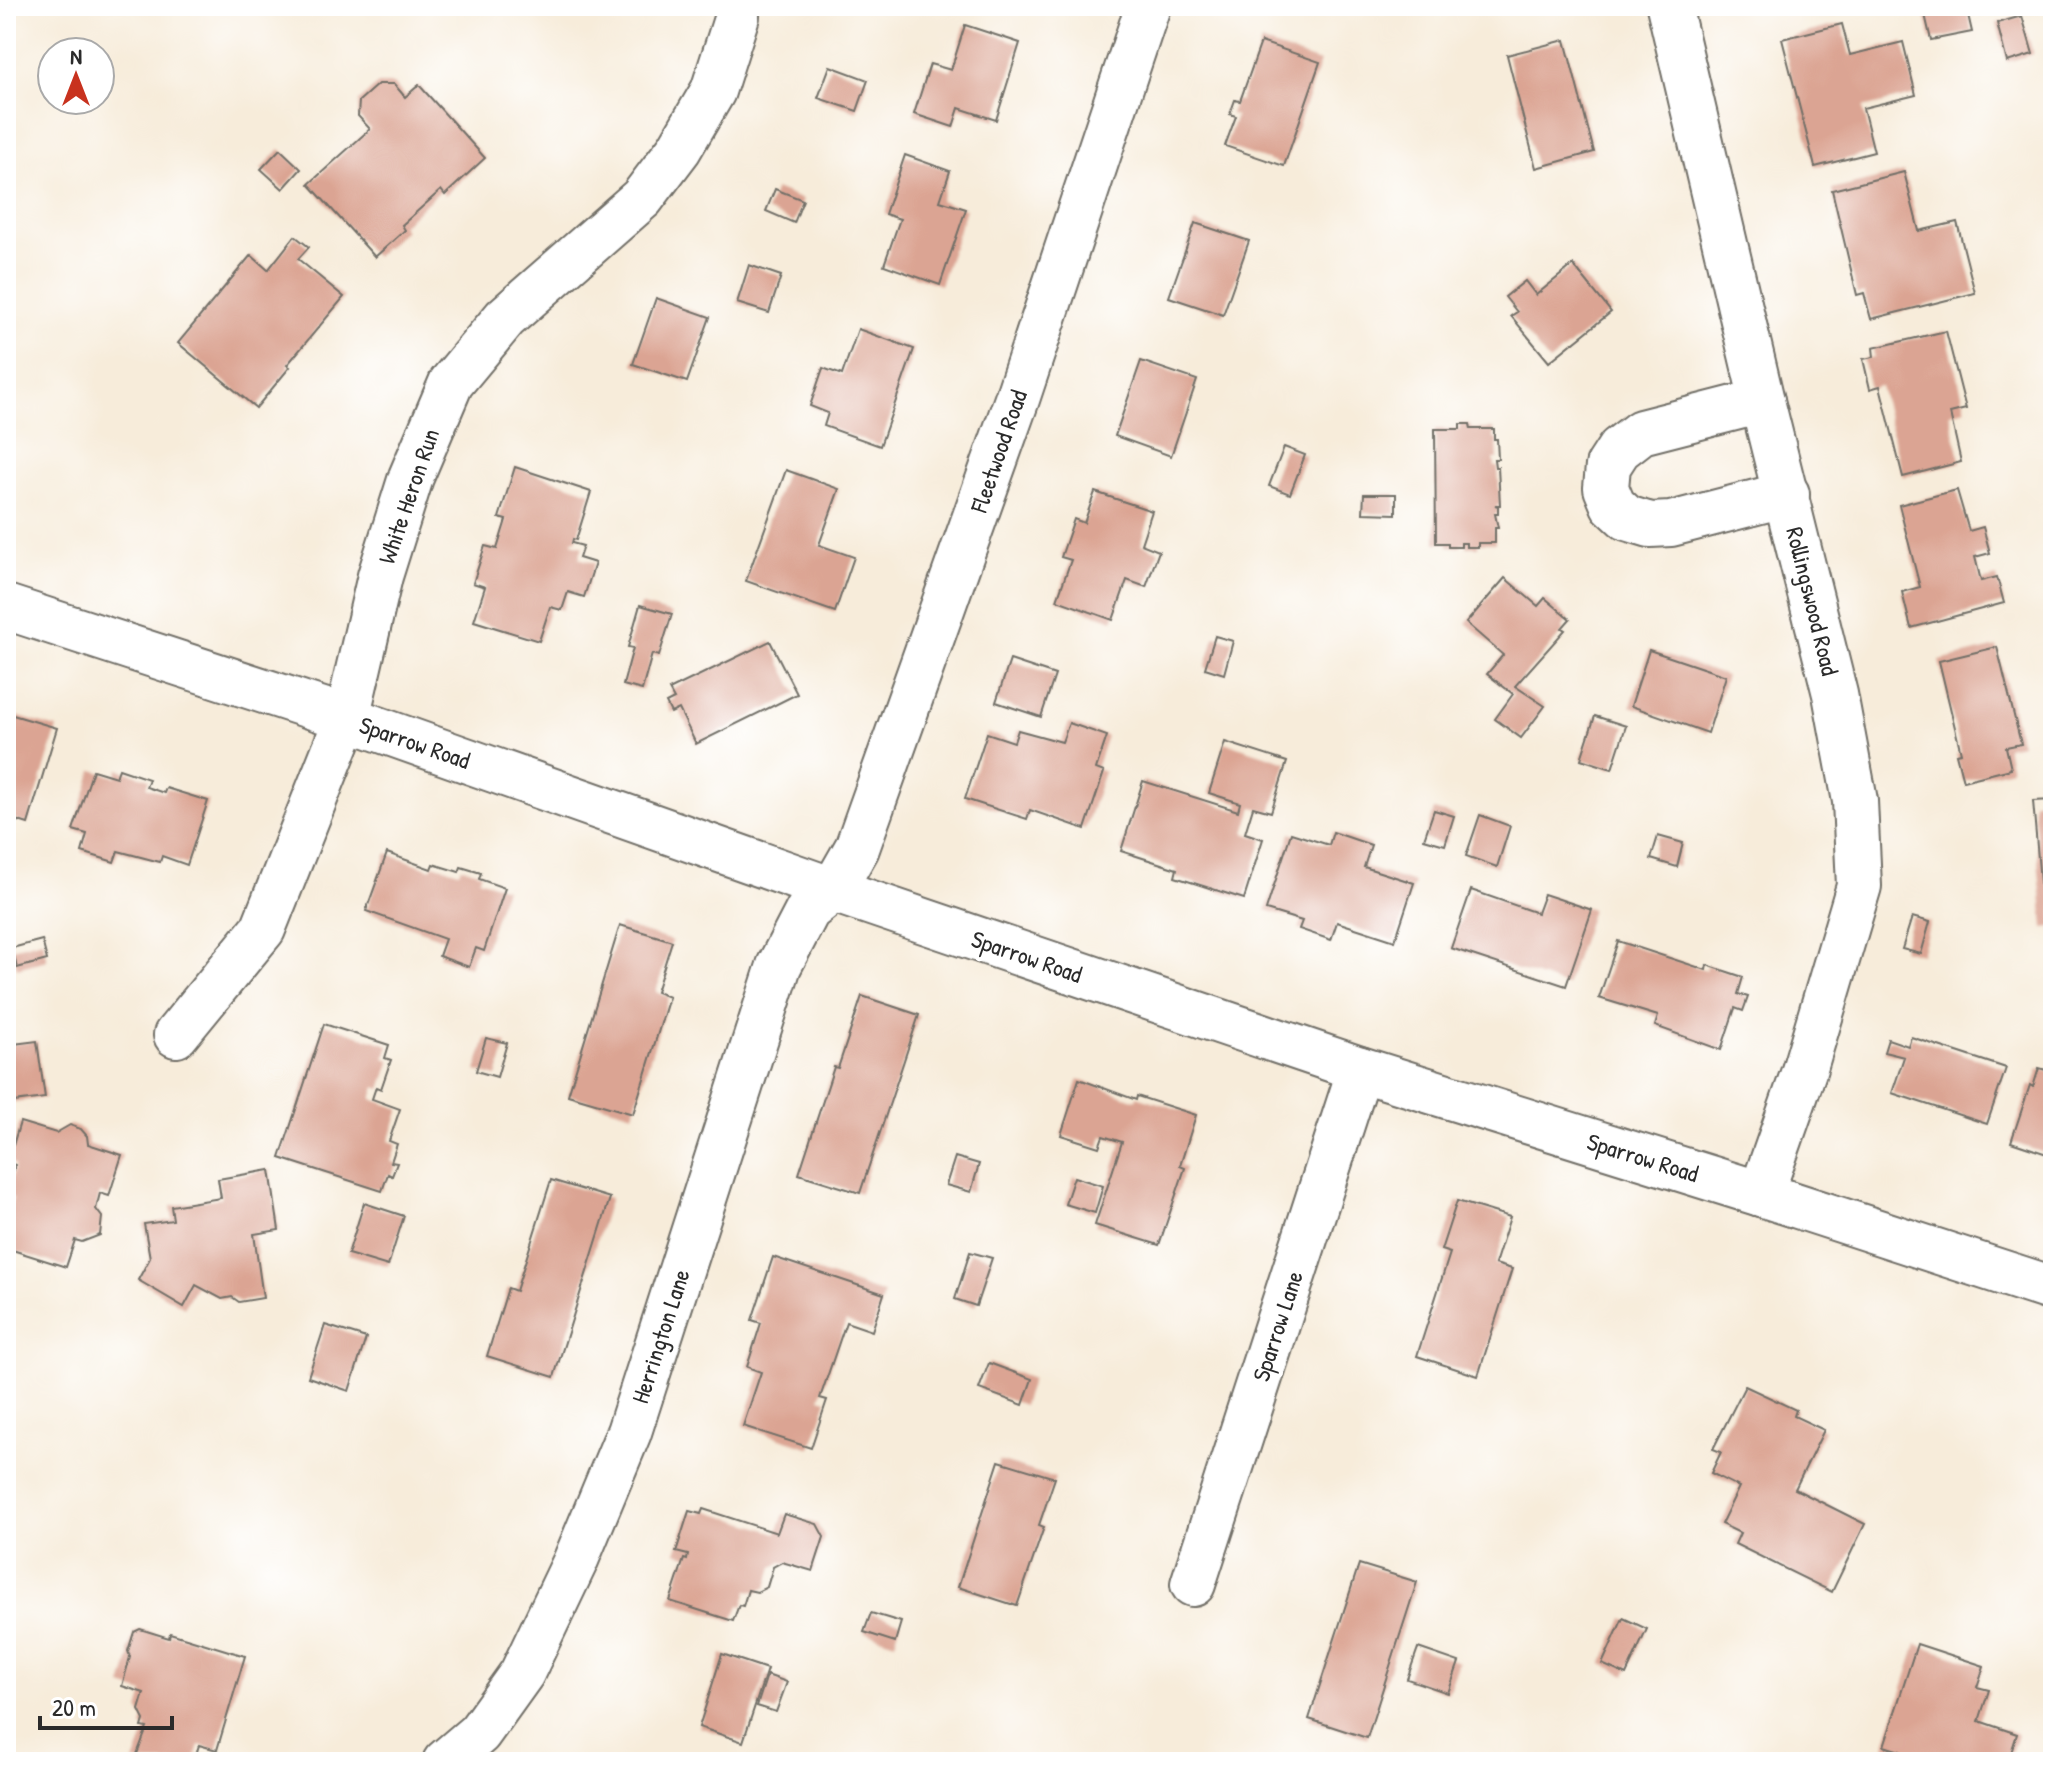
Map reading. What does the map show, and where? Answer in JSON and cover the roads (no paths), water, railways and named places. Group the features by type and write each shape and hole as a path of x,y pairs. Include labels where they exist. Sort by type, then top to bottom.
{"street":[{"name":"Fleetwood Road","path":"833,890 857,848 868,818 1017,399 1148,6"},
{"name":"Rollingswood Road","path":"1669,6 1835,694 1855,801 1859,886 1804,1071 1761,1194"},
{"name":"White Heron Run","path":"176,1035 263,929 347,718 380,576 411,477 451,383 505,318 642,198 679,149 713,91 737,16"},
{"path":"1762,401 1641,432 1619,449 1608,466 1606,488 1613,505 1627,518 1650,525 1671,524 1787,494"},
{"name":"Sparrow Road","path":"6,607 347,718 833,890 1360,1069 2053,1289"},
{"name":"Herrington Lane","path":"445,1762 479,1733 522,1673 575,1562 629,1432 779,966 808,910 833,890"},
{"name":"Sparrow Lane","path":"1193,1584 1360,1069"}]}
